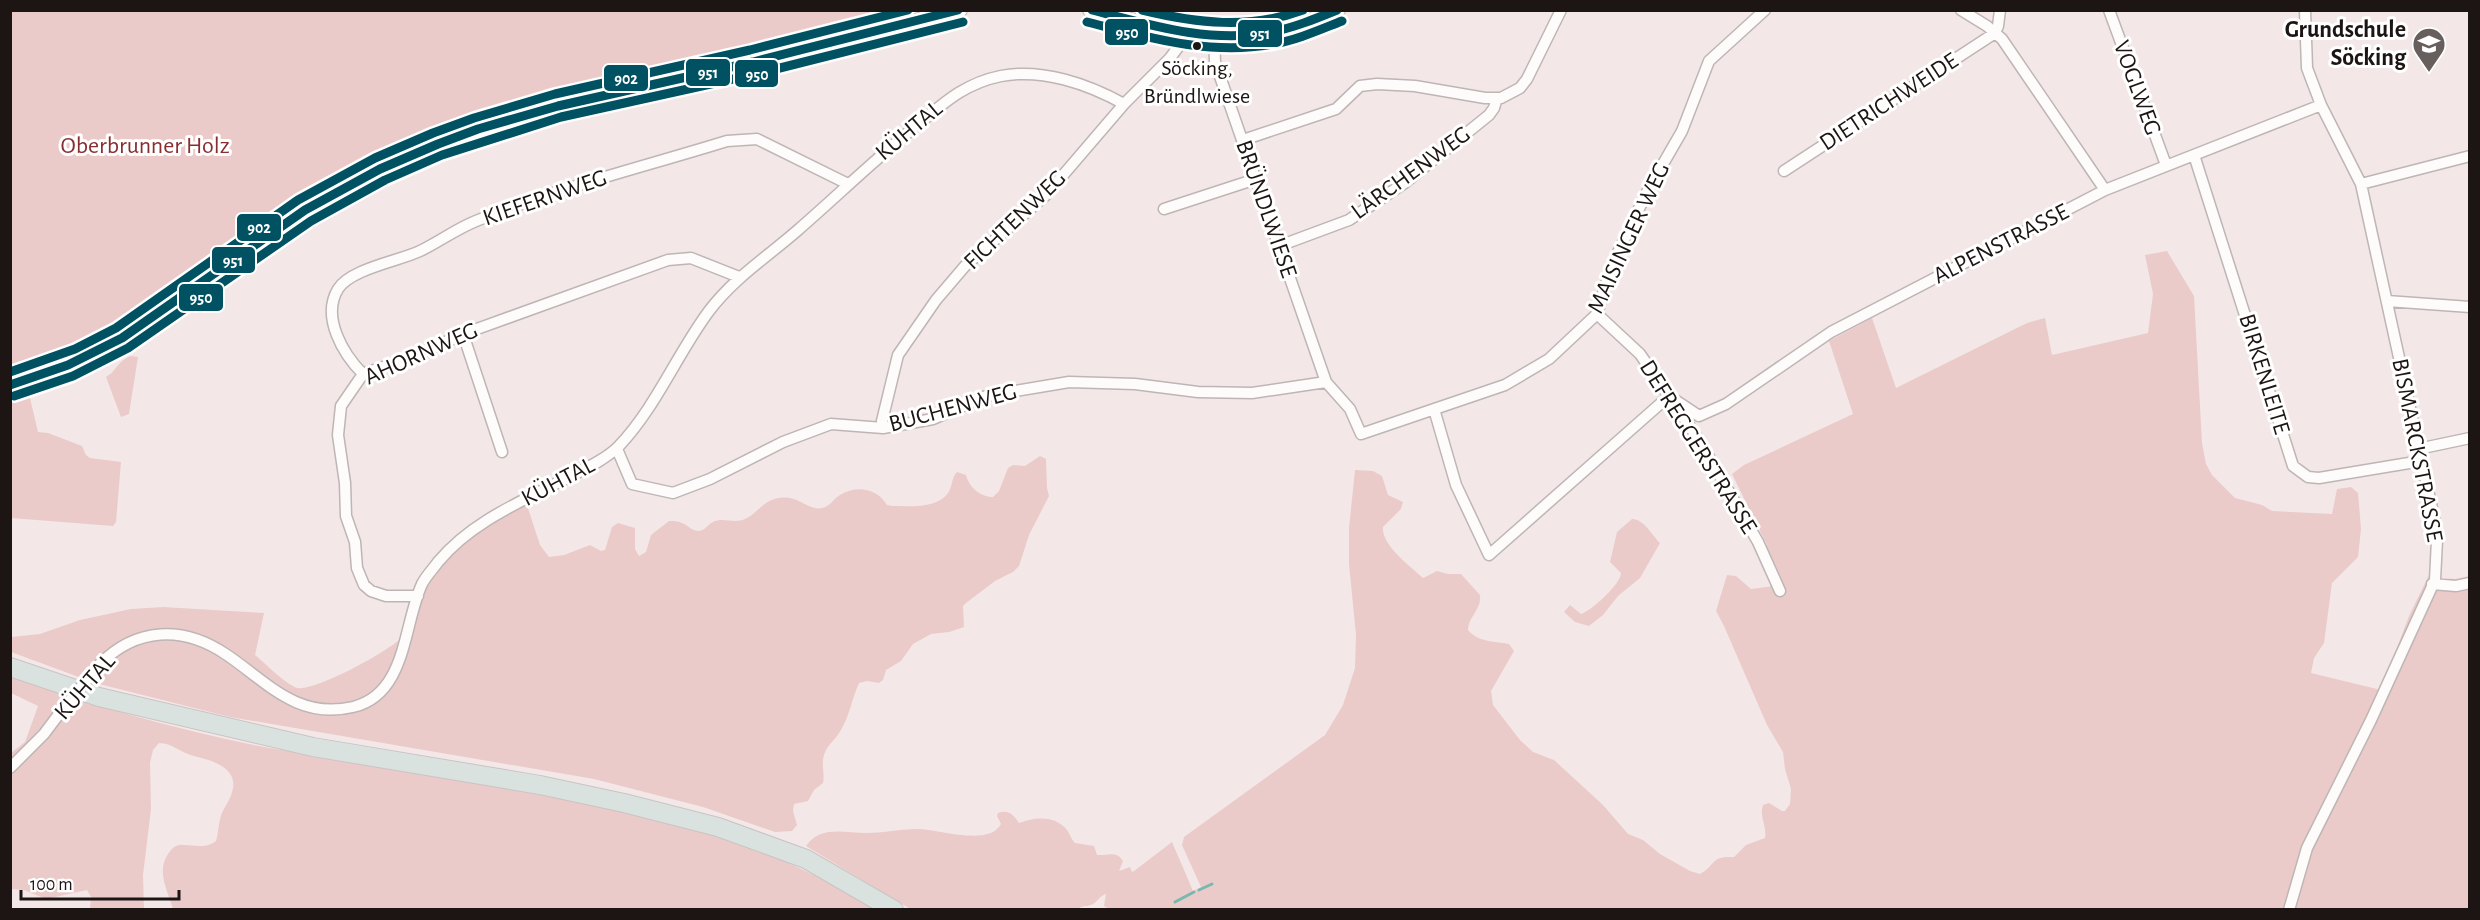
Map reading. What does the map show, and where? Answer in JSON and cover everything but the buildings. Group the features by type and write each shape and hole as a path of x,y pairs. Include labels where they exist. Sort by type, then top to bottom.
{"main road":[{"path":"10,667 99,697 302,744 540,785 718,827 806,859 894,909"}],"street":[{"path":"10,385 74,362 117,341 175,303 284,224 356,182 400,160 497,122 540,110 747,64 960,10"},
{"path":"1090,10 1183,32 1214,35 1270,33 1338,10"},
{"path":"1243,140 1336,109 1359,86 1377,84 1415,86 1485,98 1497,98 1512,93 1527,80 1561,10"},
{"name":"MAISINGER WEG","path":"1326,382 1350,409 1361,434 1505,384 1549,359 1598,314 1611,267 1648,190 1682,131 1709,61 1765,10"},
{"path":"1961,10 1995,33 2105,190"},
{"path":"1995,33 2001,10"},
{"name":"VOGLWEG","path":"2109,10 2166,165"},
{"name":"BISMARCKSTRASSE","path":"2289,909 2307,848 2371,720 2436,574 2437,531 2361,184 2321,105 2307,68 2305,10"},
{"name":"FICHTENWEG","path":"883,428 882,421 898,355 936,300 965,266 1046,195 1124,104 1170,58 1182,42 1183,32"},
{"name":"DIETRICHWEIDE","path":"1784,171 1995,33"},
{"name":"BRÜNDLWIESE","path":"1214,35 1215,63 1326,382"},
{"name":"KÜHTAL","path":"10,768 44,734 110,654 138,638 157,634 176,634 218,649 273,691 300,704 335,709 367,702 392,679 423,581 446,553 462,538 502,511 595,463 617,449 636,425 707,313 739,277 796,231 947,99 964,89 1002,76 1023,74 1054,77 1106,94 1124,104"},
{"name":"LÄRCHENWEG","path":"1279,246 1349,220 1406,182 1489,115 1497,98"},
{"name":"ALPENSTRASSE","path":"1669,396 1699,416 1726,404 1831,332 2105,190 2321,105"},
{"name":"KIEFERNWEG","path":"363,374 347,353 333,325 333,305 340,286 365,271 422,250 476,221 574,186 727,141 747,138 757,139 848,184"},
{"name":"BIRKENLEITE","path":"2194,155 2293,466 2308,477 2319,478 2421,461"},
{"path":"2361,184 2469,156"},
{"path":"1164,209 1256,179"},
{"name":"AHORNWEG","path":"418,596 386,596 371,591 364,585 357,568 355,542 346,516 338,426 344,400 363,374 415,356 463,334 673,258 691,258 739,277"},
{"path":"2387,301 2469,307"},
{"name":"DEFREGGERSTRASSE","path":"1598,314 1640,354 1699,440 1758,542 1780,591"},
{"path":"463,334 502,452"},
{"name":"BUCHENWEG","path":"617,449 632,484 673,493 710,479 783,442 831,424 883,428 933,419 986,396 1069,382 1135,384 1198,392 1252,393 1326,382"},
{"path":"1434,409 1456,485 1490,555 1669,396"},
{"path":"2418,449 2469,438"},
{"path":"2432,584 2456,586 2469,583"}],"green space":[{"name":"Oberbrunner Holz","path":"11,10 888,10 889,17 642,79 493,112 359,163 195,276 75,346 11,371"},
{"path":"2167,251 2194,296 2202,443 2206,464 2212,475 2235,498 2262,505 2272,511 2332,514 2337,489 2351,487 2358,493 2361,529 2358,557 2332,583 2324,643 2314,658 2311,673 2381,690 2409,616 2428,577 2455,579 2469,576 2469,909 1111,910 1104,906 1106,894 1093,904 1078,909 912,910 806,846 818,835 833,832 872,833 917,829 975,836 995,831 1001,824 998,813 1008,812 1019,823 1032,819 1057,822 1067,830 1075,843 1094,846 1097,855 1115,855 1121,858 1123,861 1119,871 1130,867 1132,872 1134,871 1172,842 1193,891 1201,887 1182,845 1184,837 1325,735 1343,705 1355,668 1356,635 1349,564 1349,528 1355,470 1373,471 1382,476 1388,495 1403,502 1401,509 1383,527 1387,541 1397,555 1423,578 1437,571 1461,574 1480,595 1479,605 1468,630 1487,641 1509,644 1514,651 1491,691 1493,705 1520,740 1533,752 1554,760 1603,805 1628,834 1643,840 1660,854 1690,871 1700,874 1717,859 1734,857 1746,845 1765,838 1763,805 1769,803 1785,811 1790,804 1791,789 1783,752 1767,725 1716,611 1727,575 1736,576 1751,589 1774,586 1762,553 1767,545 1732,474 1744,465 1853,414 1829,341 1872,318 1896,388 2027,323 2045,318 2052,355 2148,333 2153,294 2145,255"},
{"path":"131,356 138,357 129,414 121,417 106,377 123,360"},
{"path":"30,398 38,432 48,433 82,446 90,458 121,462 116,522 113,526 11,518 11,400"},
{"path":"1040,456 1046,459 1049,496 1029,535 1019,566 963,606 964,627 931,634 913,644 901,661 886,670 883,680 879,683 867,681 859,683 845,723 824,755 823,783 814,790 808,801 794,804 793,811 797,825 792,831 775,832 703,807 594,779 230,717 95,683 11,652 11,637 40,634 80,620 131,609 163,607 264,613 255,655 293,686 308,687 358,666 404,637 414,624 424,587 437,569 472,536 526,502 540,545 549,557 564,555 590,545 601,551 605,550 612,527 618,523 635,528 635,549 639,556 646,552 651,535 669,521 680,522 700,531 717,521 745,519 764,504 779,498 792,499 812,507 822,508 846,492 859,489 878,495 887,505 930,504 937,502 948,493 957,472 966,475 976,491 993,497 999,491 1008,468 1013,465 1025,466"},
{"path":"1632,519 1644,524 1660,543 1640,578 1618,596 1603,615 1589,626 1575,622 1564,612 1570,605 1581,614 1586,612 1605,596 1620,578 1621,573 1610,562 1617,532"},
{"path":"11,677 73,698 200,733 280,750 395,766 511,786 587,801 663,820 747,845 814,875 879,909 173,909 164,882 165,861 176,846 205,846 216,841 221,816 231,795 233,784 232,777 222,766 159,743 153,750 150,763 151,809 143,875 144,909 90,909 91,897 87,890 46,899 24,890 11,889 11,753 25,742 38,706 11,693"}],"waterway":[{"path":"1199,890 1212,884"},
{"path":"1175,902 1194,892"}],"transit line":[{"name":"902","path":"10,372 75,349 116,328 298,200 375,158 433,133 474,118 555,94 750,50 908,10"},
{"name":"951","path":"10,385 68,365 122,338 305,210 380,169 438,144 478,129 558,106 753,62 958,10"},
{"name":"951","path":"1092,10 1181,31 1226,36 1279,30 1337,10"},
{"name":"902","path":"1142,10 1202,21 1223,22 1263,20 1303,10"},
{"name":"950","path":"1087,22 1179,43 1226,48 1282,42 1342,21"},
{"name":"950","path":"14,396 73,376 128,348 311,221 385,180 442,155 561,117 756,74 963,22"}],"place":[{"name":"Söcking, Bründlwiese","path":"1197,46"},
{"name":"Grundschule Söcking","path":"2429,73"}]}
